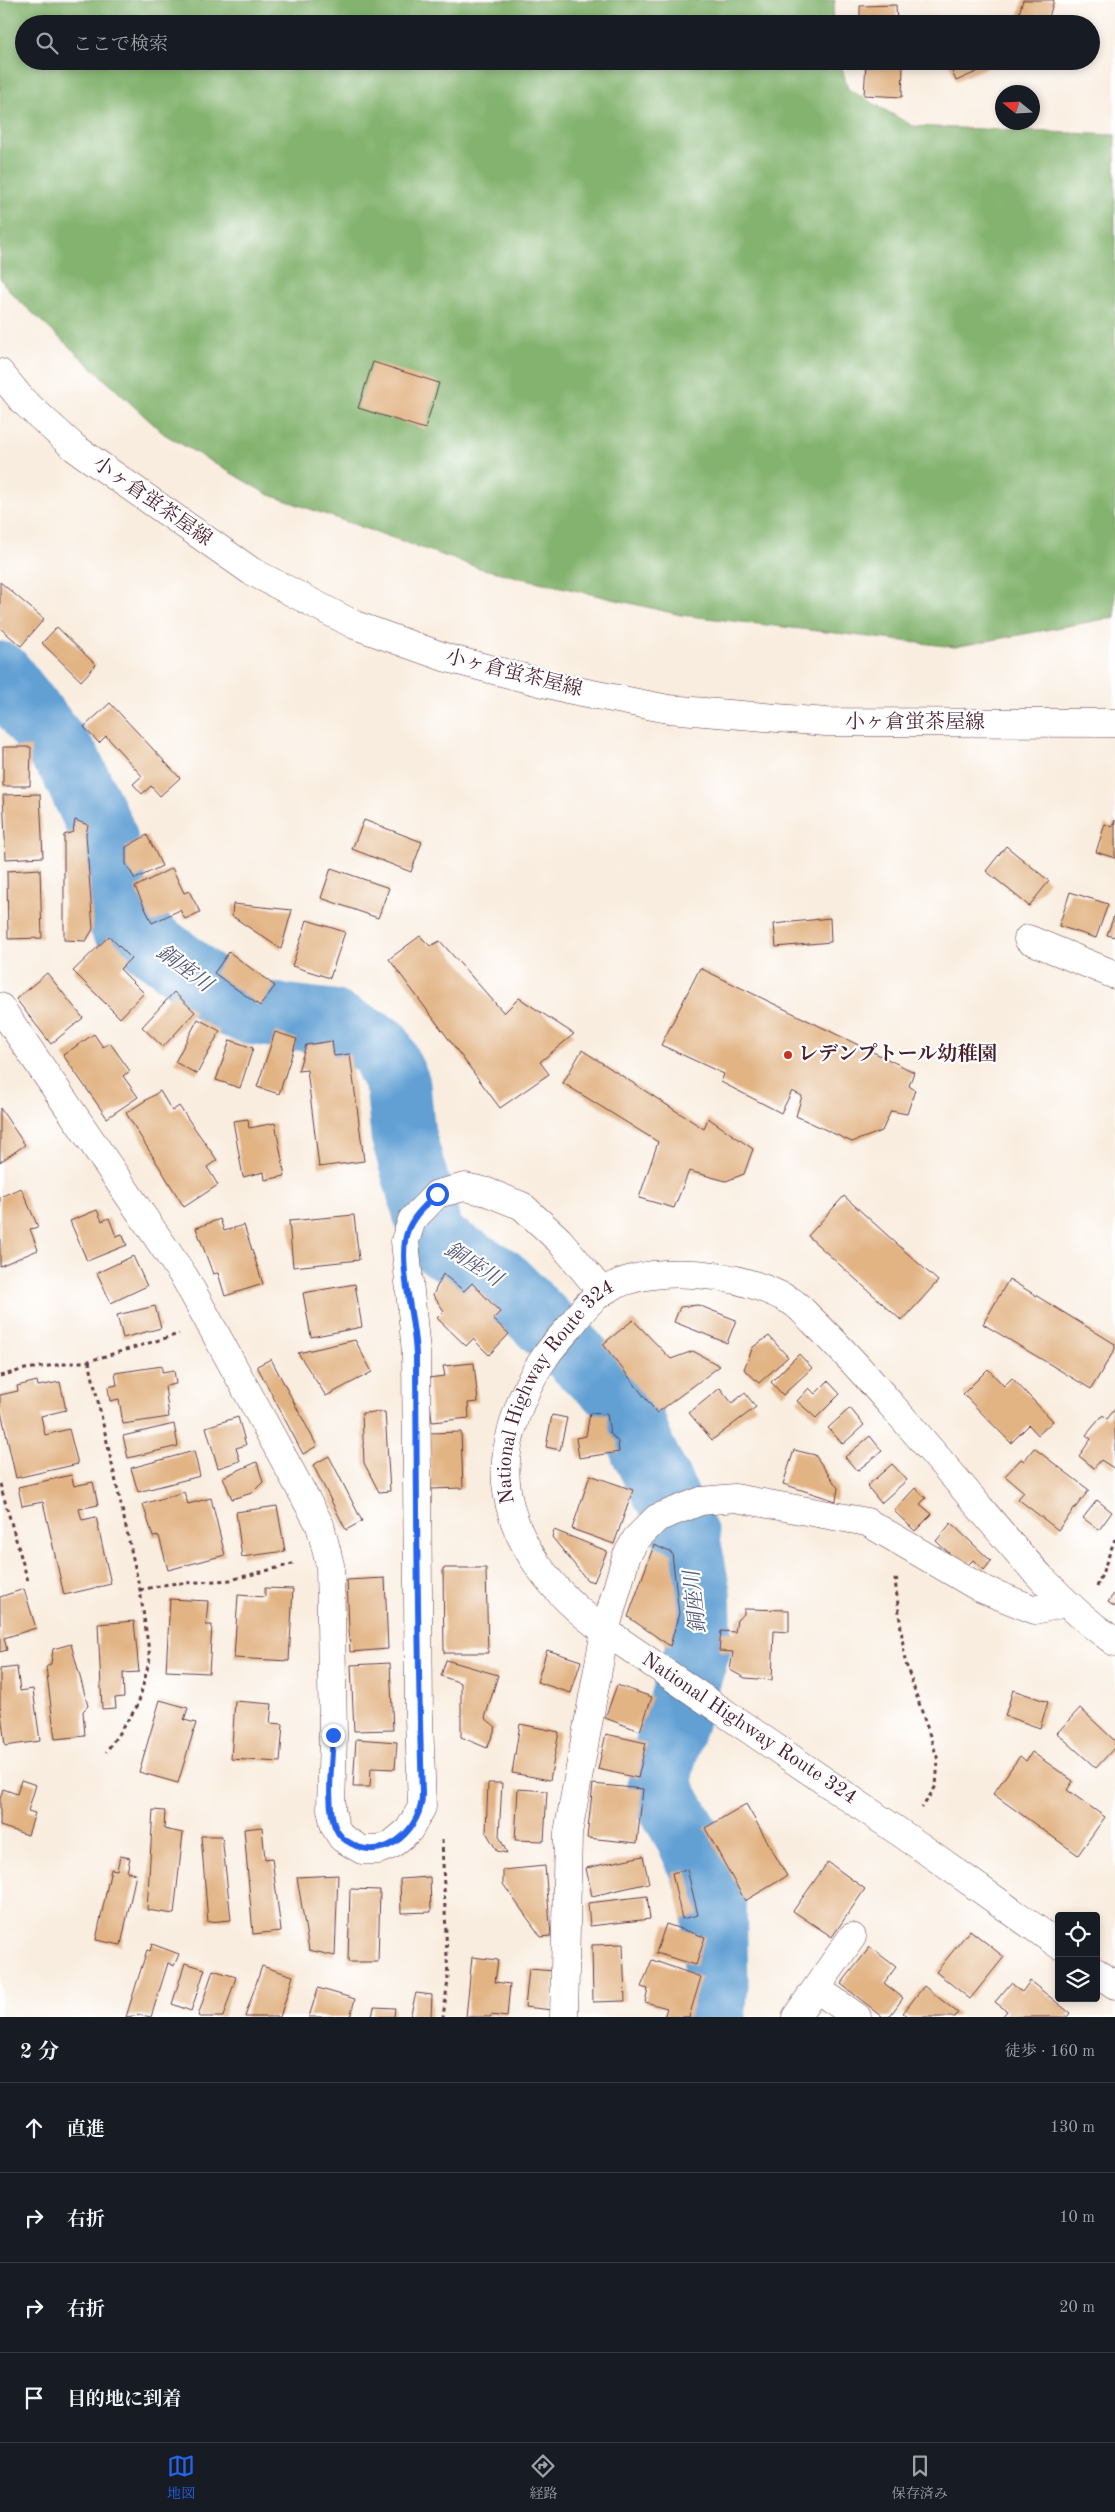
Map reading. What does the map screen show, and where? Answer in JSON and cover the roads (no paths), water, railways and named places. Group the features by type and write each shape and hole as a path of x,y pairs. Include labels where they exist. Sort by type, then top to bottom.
{"main road":[{"name":"小ヶ倉蛍茶屋線","path":"0,374 23,402 75,448 251,571 355,625 447,658 567,689 668,709 826,722 1115,723"},
{"path":"1028,939 1115,975"},
{"path":"0,1007 185,1278 320,1525 328,1556 333,1726 331,1809 335,1827 342,1838 362,1850 378,1850 391,1845 409,1830 422,1807 419,1718 416,1352 405,1241 412,1220 437,1194 465,1187 487,1192 522,1206 559,1240 602,1292"},
{"name":"National Highway Route 324","path":"1055,1942 584,1616 555,1589 538,1566 525,1542 510,1505 506,1482 509,1436 522,1402 544,1358 583,1310 602,1292 633,1280 659,1275 692,1274 721,1276 753,1285 792,1301 846,1353 1033,1571 1065,1604 1115,1642"},
{"path":"564,2017 568,1832 605,1631 626,1557 636,1539 657,1518 701,1501 735,1498 867,1522 980,1588 1035,1610 1065,1604"},
{"path":"796,2017 852,1937"},
{"path":"1100,1975 1115,1985"},
{"path":"817,1989 857,2017"}],"waterway":[{"name":"銅座川","path":"0,674 69,762 105,837 121,922 173,959 231,1005 255,1013 332,1022 380,1047 398,1085 403,1135 433,1240 499,1279 587,1367 624,1397 643,1450 688,1540 698,1592 700,1643 661,1766 660,1788 688,1837 714,1895 716,1984 713,2017"}],"place":[{"name":"レデンプトール幼稚園","path":"788,1055"}]}
